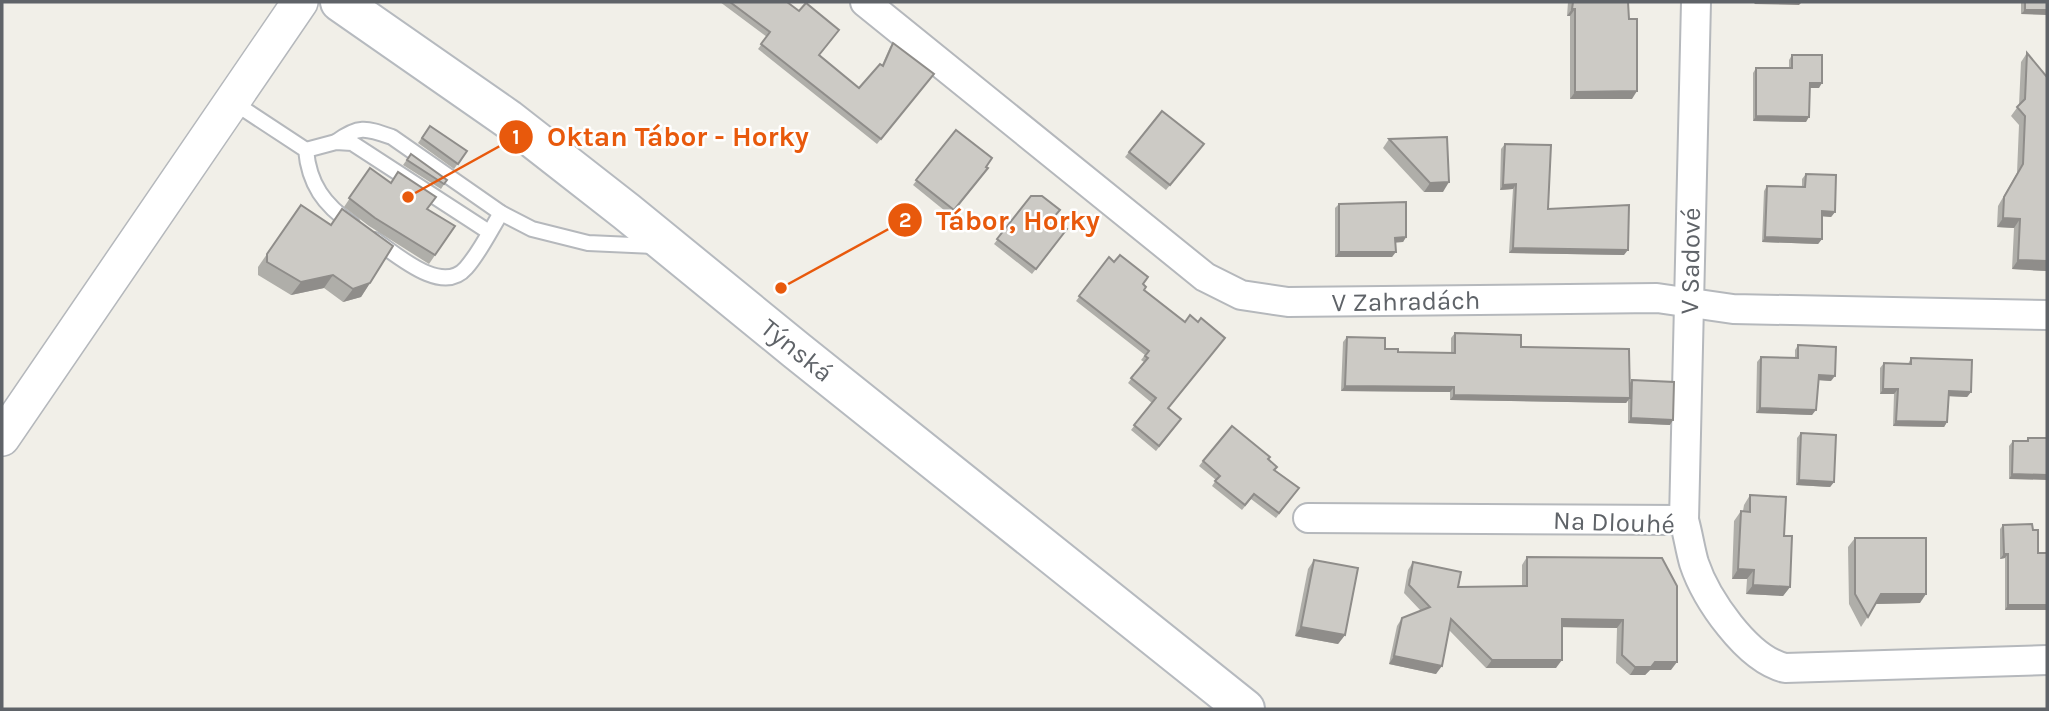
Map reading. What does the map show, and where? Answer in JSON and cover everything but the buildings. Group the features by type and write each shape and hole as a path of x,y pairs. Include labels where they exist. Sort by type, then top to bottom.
{"main road":[{"name":"Týnská","path":"340,2 509,119 1245,709"}],"street":[{"path":"2,438 300,2"},
{"name":"V Zahradách","path":"865,2 1205,277 1241,295 1288,302 1657,298 1733,309 2047,315"},
{"name":"V Sadové","path":"1685,520 1696,2"},
{"name":"Na Dlouhé","path":"1308,518 1685,520 1695,564 1709,597 1751,649 1775,666 1785,668 2047,660"}],"lane":[{"path":"232,102 306,149 336,142 359,129 373,130 392,137 502,213 532,229 588,243 670,247"},
{"path":"336,142 352,143 489,232"},
{"path":"306,149 307,163 314,184 327,205 399,256 441,278 465,270 502,213"}],"place":[{"name":"Oktan Tábor - Horky","path":"408,197"},
{"name":"Tábor, Horky","path":"781,288"}]}
